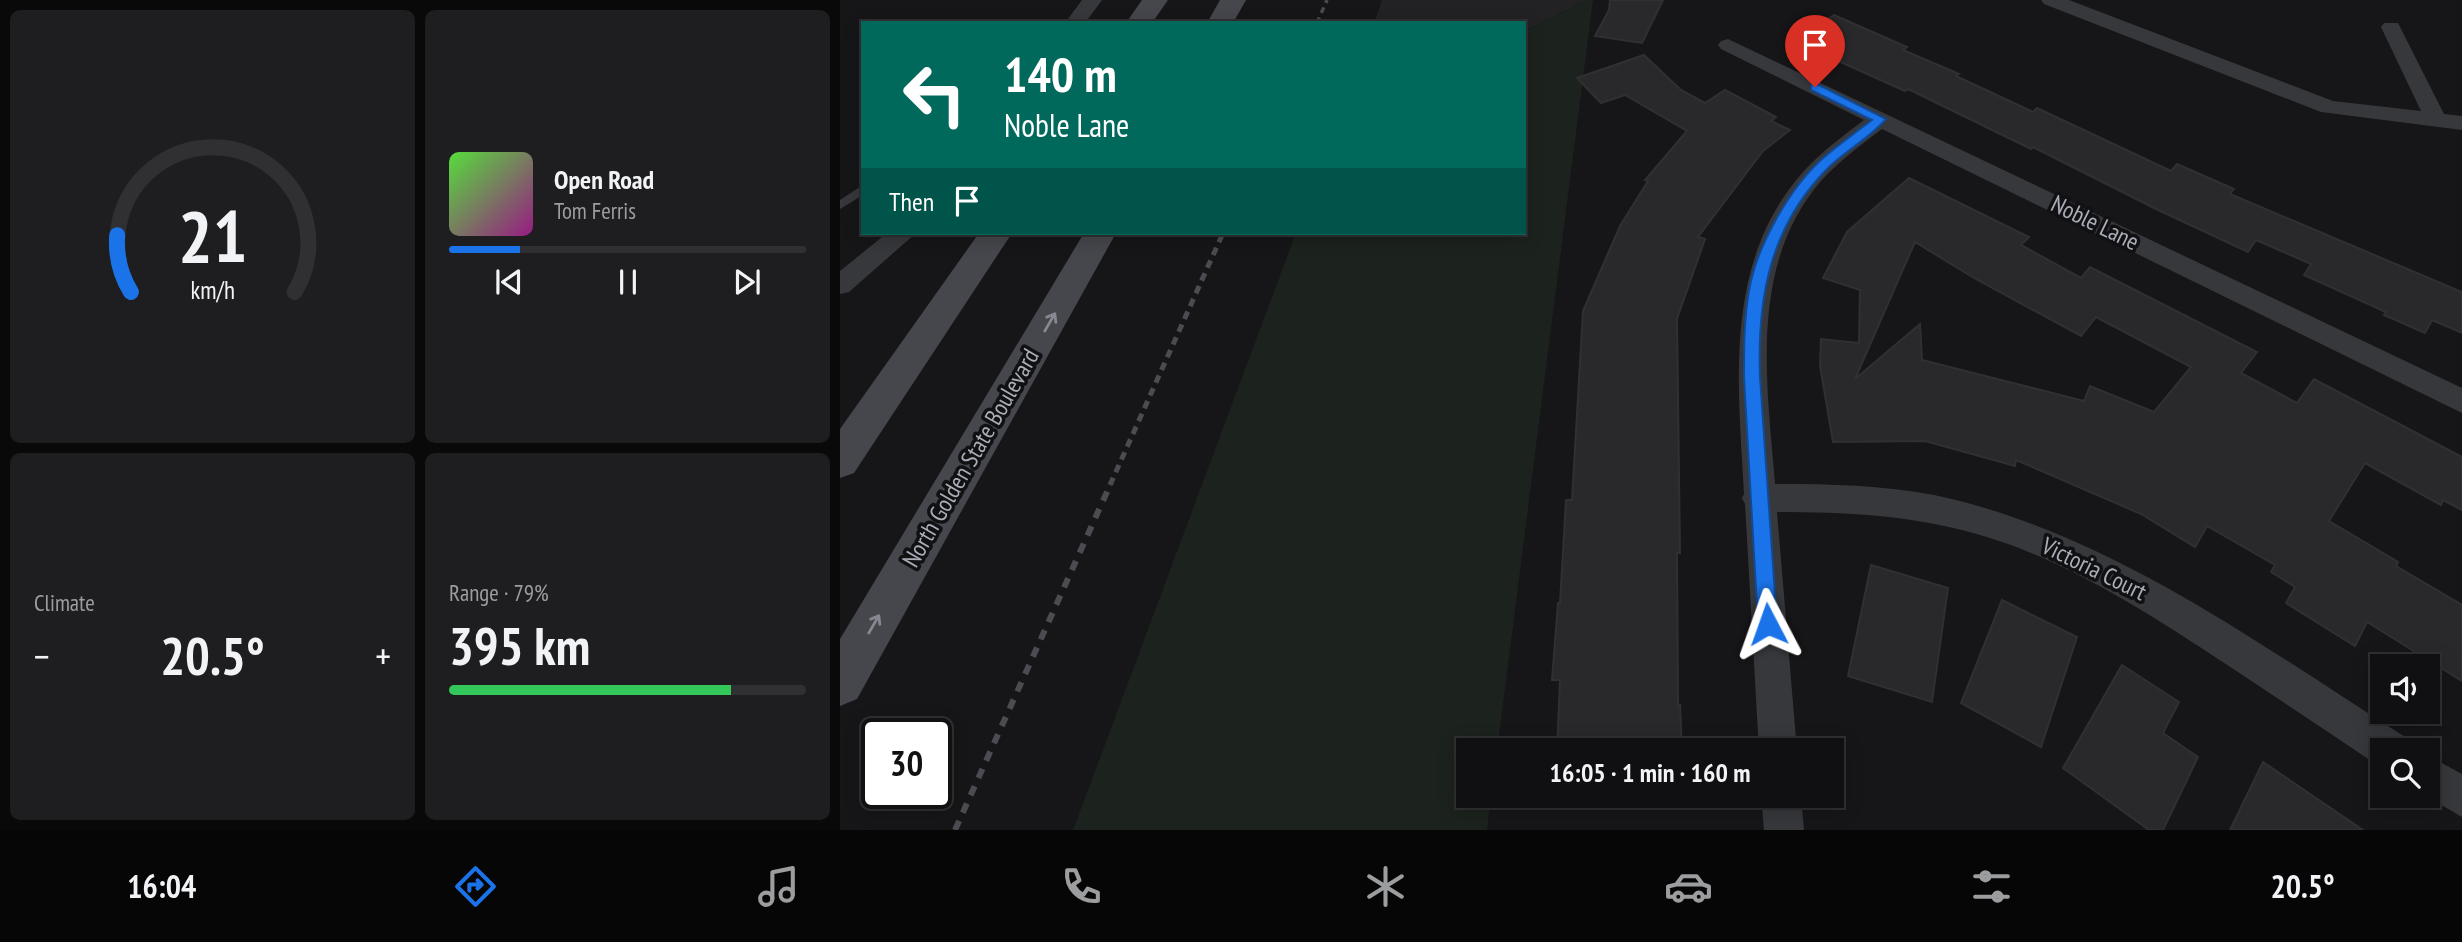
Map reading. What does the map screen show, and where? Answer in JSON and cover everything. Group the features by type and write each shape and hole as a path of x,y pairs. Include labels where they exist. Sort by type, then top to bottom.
{"main road":[{"path":"1140,21 1155,0"},
{"path":"1221,21 1233,0"},
{"path":"840,421 973,235"},
{"path":"840,461 995,235"},
{"name":"North Golden State Boulevard","path":"840,683 1100,235"}],"street":[{"path":"1076,21 1092,0"},
{"path":"2051,0 2329,107 2462,123"},
{"path":"2391,27 2437,120"},
{"name":"Noble Lane","path":"1728,45 2462,401"},
{"path":"1776,738 1758,498 1751,345 1756,289 1762,268 1789,209 1810,178 1880,119"},
{"path":"840,285 901,235"},
{"name":"Victoria Court","path":"1758,498 1885,501 1934,509 1976,519 2065,550 2168,607 2371,738"},
{"path":"2440,783 2462,797"},
{"path":"1782,808 1784,830"}],"lane":[{"path":"840,205 861,190"}],"shaded area":[{"path":"1382,0 1587,0 1526,31 1526,21 1375,21"},
{"path":"1587,0 1593,0 1499,738 1456,738 1456,808 1490,808 1487,830 1073,830 1295,235 1526,235 1526,31"}],"building":[{"path":"1610,0 1663,0 1642,43 1595,36 1609,10"},
{"path":"1834,15 1907,47 1903,50 1959,74 1956,76 2033,112 2037,108 2171,171 2177,164 2234,189 2230,194 2462,292 2462,333 2432,320 2425,333 2304,275 2311,264 2256,240 2248,252 2033,147 2031,149 1908,89 1905,91 1825,55 1832,50 1801,35"},
{"path":"1644,55 1681,90 1705,103 1725,90 1776,117 1771,121 1790,130 1763,151 1698,237 1705,239 1677,319 1680,553 1677,553 1678,705 1681,738 1558,738 1560,680 1552,680 1566,500 1572,500 1583,311 1620,226 1648,181 1645,180 1687,131 1625,95 1601,103 1577,78"},
{"path":"1909,178 2029,237 2021,245 2081,278 2090,267 2257,352 2241,373 2297,403 2314,379 2462,457 2462,510 2443,500 2441,505 2365,463 2329,521 2398,562 2396,566 2462,605 2462,681 2440,667 2440,654 2419,654 2367,622 2355,646 2286,603 2295,587 2271,572 2275,565 2207,526 2195,547 2141,514 2016,460 2015,466 1925,441 1833,442 1820,366 1821,339 1859,343 1860,290 1823,278 1847,232","holes":["1915,242 1974,278 2081,336 2096,317 2191,367 2154,412 2090,386 2084,401 1922,360 1920,324 1855,379"]},
{"path":"1871,565 1948,588 1932,702 1848,676"},
{"path":"2002,600 2077,637 2041,747 1961,703"},
{"path":"2122,665 2179,702 2163,733 2198,757 2163,830 2149,830 2063,768"},
{"path":"2263,762 2363,830 2230,830"}],"railway":[{"path":"1318,21 1327,0"},
{"path":"1110,485 1222,235"},
{"path":"955,830 1111,483"}],"route":[{"path":"1768,624 1752,377 1751,345 1756,289 1769,248 1789,209 1810,178 1880,119 1815,87"}]}
